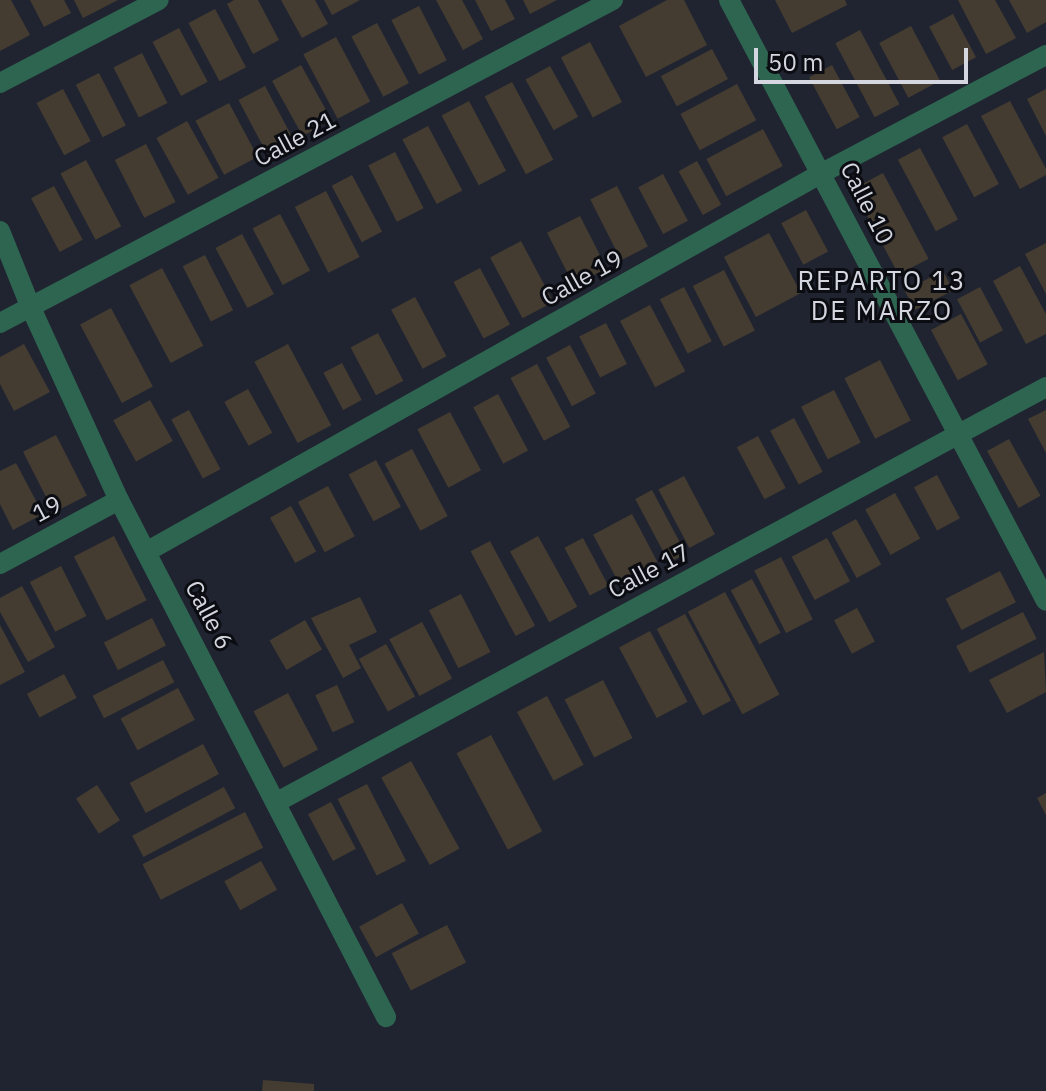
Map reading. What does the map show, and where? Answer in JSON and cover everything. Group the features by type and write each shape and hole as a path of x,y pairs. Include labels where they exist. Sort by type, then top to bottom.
{"street":[{"path":"0,83 159,0"},
{"name":"Calle 21","path":"0,323 613,0"},
{"name":"Calle 10","path":"729,0 1046,601"},
{"name":"Calle 19","path":"146,552 822,173 1046,55"},
{"name":"Calle 6","path":"0,231 31,308 119,500 386,1017"},
{"name":"Calle 17","path":"277,802 1046,387"},
{"name":"19","path":"0,564 119,500"}],"building":[{"path":"0,0 11,0 30,35 0,51"},
{"path":"30,0 64,0 71,13 44,27"},
{"path":"74,0 118,0 83,18"},
{"path":"234,0 258,0 279,40 253,54 227,4"},
{"path":"281,0 315,0 328,24 302,38"},
{"path":"324,0 360,0 332,15"},
{"path":"436,0 462,0 483,39 463,50"},
{"path":"475,0 505,0 515,19 491,31"},
{"path":"523,0 557,0 530,14"},
{"path":"667,0 684,0 707,45 646,77 619,26"},
{"path":"775,0 845,0 847,5 792,33"},
{"path":"958,0 995,0 1016,38 986,54"},
{"path":"1009,0 1046,0 1046,22 1027,33"},
{"path":"419,6 447,60 419,74 391,20"},
{"path":"215,9 246,67 219,81 189,23"},
{"path":"953,14 976,57 952,70 929,27"},
{"path":"377,23 409,83 383,97 351,37"},
{"path":"911,26 940,81 908,98 879,43"},
{"path":"179,28 208,82 181,96 153,42"},
{"path":"860,30 899,104 875,117 835,43"},
{"path":"336,37 370,101 338,119 303,54"},
{"path":"590,42 622,102 593,118 561,57"},
{"path":"712,49 728,79 677,106 661,76"},
{"path":"142,53 167,103 139,117 113,68"},
{"path":"301,65 332,120 303,136 272,81"},
{"path":"832,65 860,117 837,129 809,77"},
{"path":"550,66 578,117 554,130 526,80"},
{"path":"99,73 126,126 103,137 76,85"},
{"path":"512,82 553,160 526,174 485,97"},
{"path":"737,84 756,120 700,150 680,114"},
{"path":"265,86 293,139 267,153 239,100"},
{"path":"63,89 91,141 64,155 37,103"},
{"path":"1046,89 1046,136 1027,99"},
{"path":"469,101 506,171 479,185 442,116"},
{"path":"1010,101 1046,169 1046,175 1020,189 981,116"},
{"path":"229,103 258,157 224,175 195,121"},
{"path":"187,121 219,178 188,195 156,138"},
{"path":"967,124 999,184 974,197 942,137"},
{"path":"428,126 462,190 437,204 402,140"},
{"path":"763,129 783,166 726,196 706,159"},
{"path":"146,144 176,202 144,218 115,160"},
{"path":"920,148 958,220 936,231 898,160"},
{"path":"395,152 424,208 397,222 368,166"},
{"path":"86,160 121,226 96,240 60,174"},
{"path":"697,161 721,205 703,215 679,171"},
{"path":"883,173 929,259 899,275 853,189"},
{"path":"663,174 688,221 663,234 638,187"},
{"path":"352,175 382,232 362,242 332,186"},
{"path":"54,186 83,240 60,252 31,198"},
{"path":"617,186 648,247 621,260 590,200"},
{"path":"326,191 360,257 328,273 295,207"},
{"path":"806,210 828,251 803,265 781,223"},
{"path":"280,214 310,271 283,285 253,229"},
{"path":"580,216 607,269 574,285 547,233"},
{"path":"769,233 801,293 756,317 724,257"},
{"path":"242,234 274,294 247,308 216,248"},
{"path":"521,241 553,302 522,318 490,257"},
{"path":"1046,243 1046,294 1025,254"},
{"path":"205,255 233,310 211,322 183,266"},
{"path":"1020,266 1046,314 1046,334 1026,344 993,281"},
{"path":"162,268 203,346 171,363 129,285"},
{"path":"480,268 510,325 484,339 454,282"},
{"path":"724,270 755,331 724,346 693,286"},
{"path":"943,271 953,291 915,310 905,291"},
{"path":"684,287 712,341 688,354 660,299"},
{"path":"980,287 1003,330 980,342 957,299"},
{"path":"415,297 446,356 423,369 391,310"},
{"path":"650,305 685,371 655,387 620,321"},
{"path":"111,308 153,387 122,403 80,324"},
{"path":"961,314 988,364 958,380 931,330"},
{"path":"606,323 627,364 600,378 579,337"},
{"path":"378,333 403,381 376,395 351,348"},
{"path":"24,344 50,392 14,411 0,384 0,357"},
{"path":"288,344 331,425 298,443 254,362"},
{"path":"570,345 596,394 572,406 546,358"},
{"path":"880,360 911,421 875,439 844,378"},
{"path":"342,363 362,400 343,410 323,373"},
{"path":"537,364 570,427 544,441 511,378"},
{"path":"248,389 272,433 249,446 224,402"},
{"path":"834,390 861,443 828,459 801,407"},
{"path":"498,394 528,451 503,464 473,407"},
{"path":"150,400 173,441 136,461 113,420"},
{"path":"189,410 220,469 203,479 171,419"},
{"path":"1046,410 1046,453 1028,419"},
{"path":"450,412 481,470 448,488 417,429"},
{"path":"794,418 823,472 799,485 770,431"},
{"path":"56,435 87,496 54,512 23,452"},
{"path":"758,436 786,488 765,499 737,447"},
{"path":"1009,439 1041,496 1019,508 987,451"},
{"path":"412,449 448,516 420,531 385,464"},
{"path":"376,460 401,507 374,521 349,475"},
{"path":"16,463 43,514 13,530 0,504 0,471"},
{"path":"937,475 960,518 937,530 914,487"},
{"path":"684,476 715,534 689,548 658,490"},
{"path":"328,486 355,536 325,552 298,502"},
{"path":"652,490 686,554 669,562 635,499"},
{"path":"895,493 920,538 890,555 865,509"},
{"path":"291,506 316,551 295,563 270,518"},
{"path":"632,514 657,562 619,582 593,535"},
{"path":"856,519 881,564 857,578 832,533"},
{"path":"114,536 147,600 107,621 74,556"},
{"path":"538,536 577,607 549,622 510,552"},
{"path":"583,538 608,586 590,596 564,548"},
{"path":"827,538 850,581 815,600 792,557"},
{"path":"490,541 535,626 516,636 471,551"},
{"path":"781,557 813,619 786,633 754,571"},
{"path":"61,566 86,616 55,632 30,582"},
{"path":"1000,571 1016,602 962,630 946,599"},
{"path":"752,579 781,633 759,644 731,590"},
{"path":"22,586 55,647 28,662 0,612 0,598"},
{"path":"725,592 779,694 742,714 688,612"},
{"path":"461,594 491,652 458,668 429,610"},
{"path":"360,597 377,632 349,645 361,668 343,678 311,618"},
{"path":"857,608 875,642 852,654 834,620"},
{"path":"1023,612 1037,639 970,673 956,646"},
{"path":"685,614 731,701 703,716 657,629"},
{"path":"152,618 166,646 118,670 104,643"},
{"path":"305,620 322,649 286,670 269,640"},
{"path":"422,622 452,679 419,696 389,639"},
{"path":"0,625 25,672 0,685"},
{"path":"650,631 688,702 657,718 619,647"},
{"path":"386,644 415,696 388,712 359,659"},
{"path":"1044,652 1046,692 1007,713 989,680"},
{"path":"163,660 174,682 104,718 93,696"},
{"path":"64,674 77,698 40,718 27,694"},
{"path":"603,680 633,738 594,757 565,700"},
{"path":"337,685 354,722 333,732 315,695"},
{"path":"178,688 195,720 138,750 121,719"},
{"path":"288,693 318,750 284,768 254,711"},
{"path":"547,696 584,765 554,781 517,712"},
{"path":"491,735 542,831 508,850 457,753"},
{"path":"203,744 219,774 146,813 130,783"},
{"path":"411,761 459,848 430,865 381,777"},
{"path":"367,784 406,861 377,876 338,799"},
{"path":"97,785 120,820 99,834 76,799"},
{"path":"224,787 235,808 143,857 132,836"},
{"path":"1046,793 1046,815 1037,798"},
{"path":"331,802 356,849 333,861 308,814"},
{"path":"245,812 263,848 161,900 143,864"},
{"path":"261,861 277,890 240,910 224,881"},
{"path":"402,903 419,934 376,957 359,927"},
{"path":"447,925 466,962 411,991 392,953"},
{"path":"263,1080 314,1084 314,1091 262,1091"}],"district":[{"name":"REPARTO 13 DE MARZO","path":"882,296"}]}
